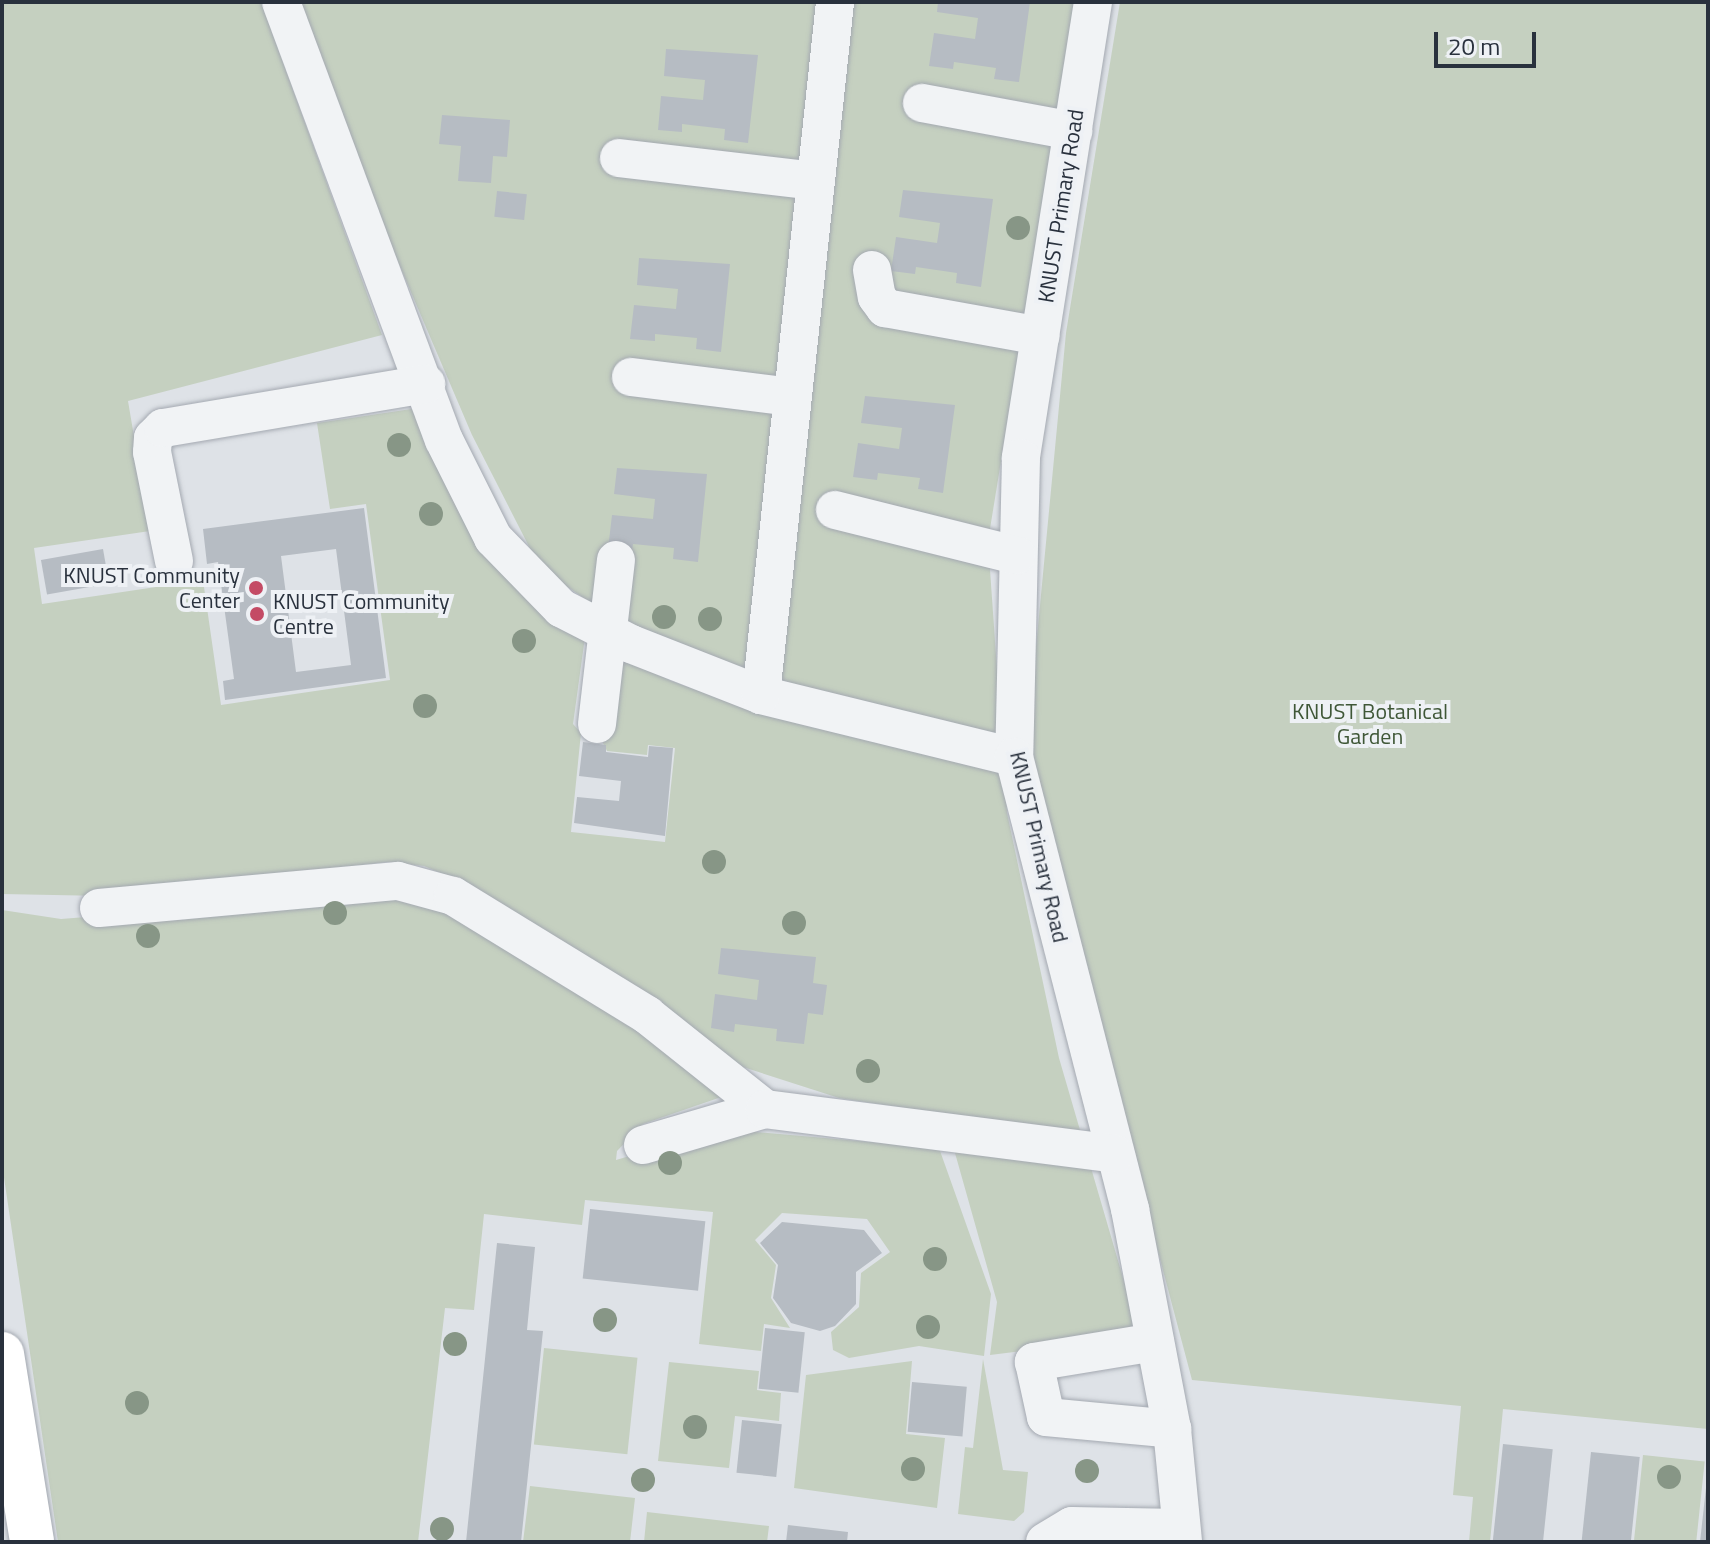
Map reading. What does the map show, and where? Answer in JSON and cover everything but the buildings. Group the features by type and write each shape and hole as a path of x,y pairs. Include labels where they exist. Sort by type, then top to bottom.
{"highway":[{"path":"2,1354 32,1542"}],"street":[{"path":"281,2 426,384 444,440 493,538 561,608 607,632 761,695 1014,757"},
{"path":"761,695 835,2"},
{"name":"KNUST Primary Road","path":"1093,2 1022,451 1016,555 1014,757 1115,1154 1172,1429 1182,1535"},
{"path":"922,103 1073,131"},
{"path":"619,158 815,181"},
{"path":"872,270 877,297 885,308 1040,336"},
{"path":"631,377 792,397"},
{"path":"174,561 152,452 153,438 163,428 426,384"},
{"path":"835,510 1016,555"},
{"path":"597,724 616,560"},
{"path":"99,908 398,881 453,896 647,1015 765,1109"},
{"path":"643,1145 765,1109 1115,1154"},
{"path":"1155,1342 1034,1362 1046,1417 1172,1429"},
{"path":"1045,1542 1072,1526 1182,1535"}],"green space":[{"path":"2,2 261,2 382,335 128,401 150,531 34,548 42,604 203,580 221,705 390,680 366,504 330,509 317,423 425,407 585,637 573,724 581,733 571,832 665,842 675,748 648,745 647,755 607,751 603,743 612,649 671,681 755,711 844,2 1076,2 988,541 1007,813 1059,1058 1140,1336 990,1355 997,1302 944,1114 839,1098 743,1067 466,884 424,866 387,862 105,896 2,894"},
{"path":"298,2 820,2 807,168 795,198 745,672 708,665 594,605 540,568 472,435 346,140"},
{"name":"KNUST Botanical Garden","path":"1120,2 1708,2 1708,1429 1503,1409 1490,1542 1469,1542 1473,1497 1453,1495 1461,1406 1192,1380 1026,752 1066,333"},
{"path":"358,895 438,906 613,1010 730,1094 643,1124 617,1151 616,1160 721,1129 939,1148 991,1294 984,1356 919,1346 849,1358 833,1350 831,1332 859,1307 861,1273 890,1252 867,1219 782,1213 755,1240 776,1265 771,1298 790,1328 764,1324 761,1351 699,1344 713,1212 585,1200 582,1225 484,1214 474,1310 445,1308 418,1542 58,1542 2,1164 2,910 61,919"},
{"path":"544,1348 637,1358 627,1454 534,1444"},
{"path":"983,1359 1003,1470 1028,1472 1024,1512 1014,1521 958,1514 965,1447 973,1448"},
{"path":"912,1361 906,1434 945,1438 937,1508 794,1488 806,1375"},
{"path":"669,1362 759,1371 757,1390 781,1393 779,1421 735,1416 729,1468 658,1461"},
{"path":"1643,1455 1705,1461 1696,1542 1634,1542"},
{"path":"530,1486 635,1498 630,1542 523,1542"},
{"path":"647,1512 769,1526 767,1542 644,1542"}],"place":[{"name":"KNUST Community Center","path":"256,588"},
{"name":"KNUST Community Centre","path":"257,614"}]}
